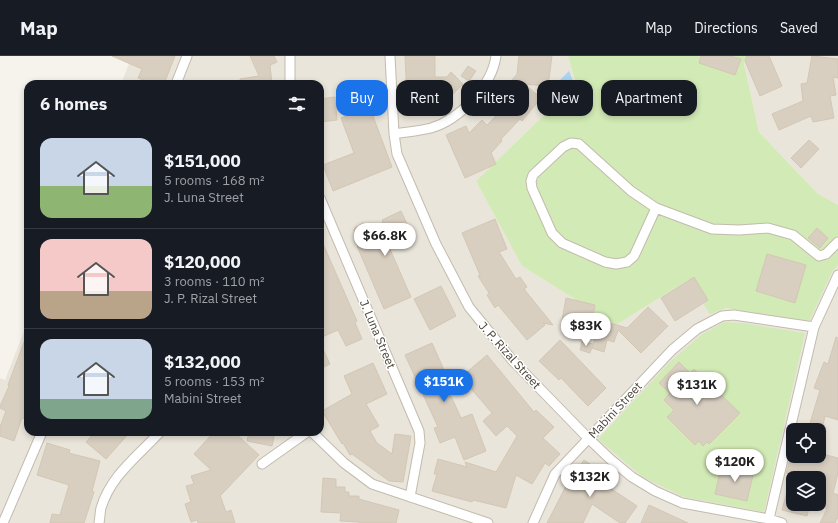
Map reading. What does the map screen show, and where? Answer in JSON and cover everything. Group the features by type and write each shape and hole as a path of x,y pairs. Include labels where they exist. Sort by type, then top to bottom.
{"street":[{"path":"178,80 187,56"},
{"path":"290,56 290,80"},
{"name":"J. P. Rizal Street","path":"390,56 394,134 397,154 436,244 469,307 513,361 610,459 632,477 655,491 682,503 782,523"},
{"path":"394,134 432,127 457,115 487,84 496,61 496,56"},
{"path":"656,208 634,256 627,262 616,264 605,262 562,243 552,232 532,188 531,181 533,175 563,147 571,143 579,144 631,191 656,208 712,229 739,230 768,228 793,235 819,256 826,254 838,242"},
{"name":"J. Luna Street","path":"324,207 419,432 420,443 410,496"},
{"path":"769,521 814,327 838,275"},
{"name":"Mabini Street","path":"533,523 555,474 672,350 697,329 722,316 734,315 814,327"},
{"path":"3,523 40,436"},
{"path":"99,523 101,508 111,486 121,470 156,436"},
{"path":"262,464 301,436"},
{"path":"316,436 344,463 372,484 488,523"}],"shaded area":[{"path":"132,56 568,56 575,80 537,80 537,116 543,116 476,181 522,266 616,325 688,280 726,308 809,321 832,272 838,265 838,523 0,523 0,378 5,380 24,331 24,436 324,436 324,80 123,80"},
{"path":"747,56 838,56 838,205 817,193 759,132 744,64"}],"green space":[{"path":"568,56 747,56 744,64 759,132 817,193 838,205 838,265 832,272 809,322 726,308 710,314 688,280 616,325 522,266 476,181 543,116 593,116 593,80 575,80"},
{"path":"724,322 742,323 805,333 764,512 684,497 643,477 598,439 670,362 701,335"}],"water":[{"path":"569,71 573,80 560,80"}],"building":[{"path":"112,56 175,56 166,80 143,80 138,78 142,69"},
{"path":"250,56 274,56 277,62 270,65 272,80 240,79 259,76"},
{"path":"405,56 435,56 435,77 447,77 451,72 461,82 461,86 453,94 453,80 406,80"},
{"path":"519,56 552,56 549,80 537,80 537,85 529,84 529,80 512,80 517,74"},
{"path":"701,56 730,56 741,59 735,75 699,63"},
{"path":"747,56 769,56 782,86 760,96 745,61"},
{"path":"812,56 838,59 838,78 833,77 836,95 830,96 834,118 813,122 811,116 779,130 772,114 803,101 801,84 807,83"},
{"path":"468,66 476,71 470,80 461,76"},
{"path":"529,88 537,95 537,103 529,113"},
{"path":"335,97 337,120 324,122 324,98"},
{"path":"347,116 373,116 392,167 333,191 324,165 354,153 341,118"},
{"path":"496,116 526,116 522,121 520,119 501,139 502,141 491,153 496,164 465,178 446,135 466,126 469,133 482,120 487,125"},
{"path":"809,140 819,149 801,168 791,158"},
{"path":"401,211 413,237 389,247 411,297 384,309 357,246 360,245 354,230 363,223 370,228 383,223 382,220"},
{"path":"495,219 507,249 499,252 516,279 520,277 527,287 524,289 553,325 543,323 545,325 527,340 498,305 495,308 487,295 489,293 478,276 480,275 462,233"},
{"path":"817,228 828,238 820,248 808,238"},
{"path":"324,246 357,321 355,323 362,339 346,346 338,330 324,336"},
{"path":"767,254 806,265 795,303 756,291"},
{"path":"694,277 708,300 675,321 661,298"},
{"path":"441,286 456,316 430,330 414,299"},
{"path":"566,298 595,305 592,322 578,320 576,329 561,326"},
{"path":"648,307 668,326 641,353 618,330 614,342 607,340 604,352 592,348 600,320 627,328"},
{"path":"836,337 838,338 838,420 825,416 824,423 810,423 820,390 814,388 824,362 828,364"},
{"path":"560,340 606,388 588,406 561,378 559,380 539,361"},
{"path":"582,341 593,344 590,353 580,350"},
{"path":"24,342 24,419 22,418 14,441 0,436 0,427 6,411 0,408 0,406 9,386 8,385"},
{"path":"432,343 448,379 444,381 461,418 472,414 486,451 464,460 455,437 440,443 434,428 438,427 405,355"},
{"path":"324,351 330,364 324,367"},
{"path":"487,355 534,412 536,410 554,427 543,438 560,454 549,466 545,463 532,484 516,475 506,508 473,500 472,502 432,491 437,474 434,474 438,459 467,467 465,462 496,472 517,436 507,426 496,436 483,421 492,413 461,377"},
{"path":"679,362 690,373 694,369 740,413 709,444 707,442 703,446 699,441 695,445 667,417 674,410 664,400 670,393 659,383"},
{"path":"373,363 387,394 366,404 379,426 370,431 377,443 392,454 395,434 411,436 403,482 389,481 352,454 350,455 324,414 324,410 352,394 344,376"},
{"path":"91,436 126,436 106,459 86,442"},
{"path":"210,436 238,436 259,455 220,495 226,512 231,510 235,523 198,523 197,520 191,522 185,504 191,502 186,486 194,484 191,476 211,470 194,454"},
{"path":"248,436 274,436 272,446 247,441"},
{"path":"47,443 70,450 69,453 100,461 92,491 94,492 84,523 50,523 52,514 60,515 69,485 37,475"},
{"path":"826,455 838,458 838,473 833,493 838,495 838,517 835,523 820,523 827,509 826,471 787,471 789,463 826,463"},
{"path":"584,460 609,477 604,484 637,506 625,523 620,523 592,504 583,523 547,523 565,488"},
{"path":"721,467 735,470 736,467 754,471 747,501 715,494"},
{"path":"323,478 336,479 336,487 345,487 345,492 349,492 349,496 359,496 359,499 399,510 396,523 359,523 340,521 341,513 321,512"},
{"path":"786,495 786,511 782,510"},
{"path":"649,505 688,523 641,523"},
{"path":"786,511 808,511 807,516"}]}
